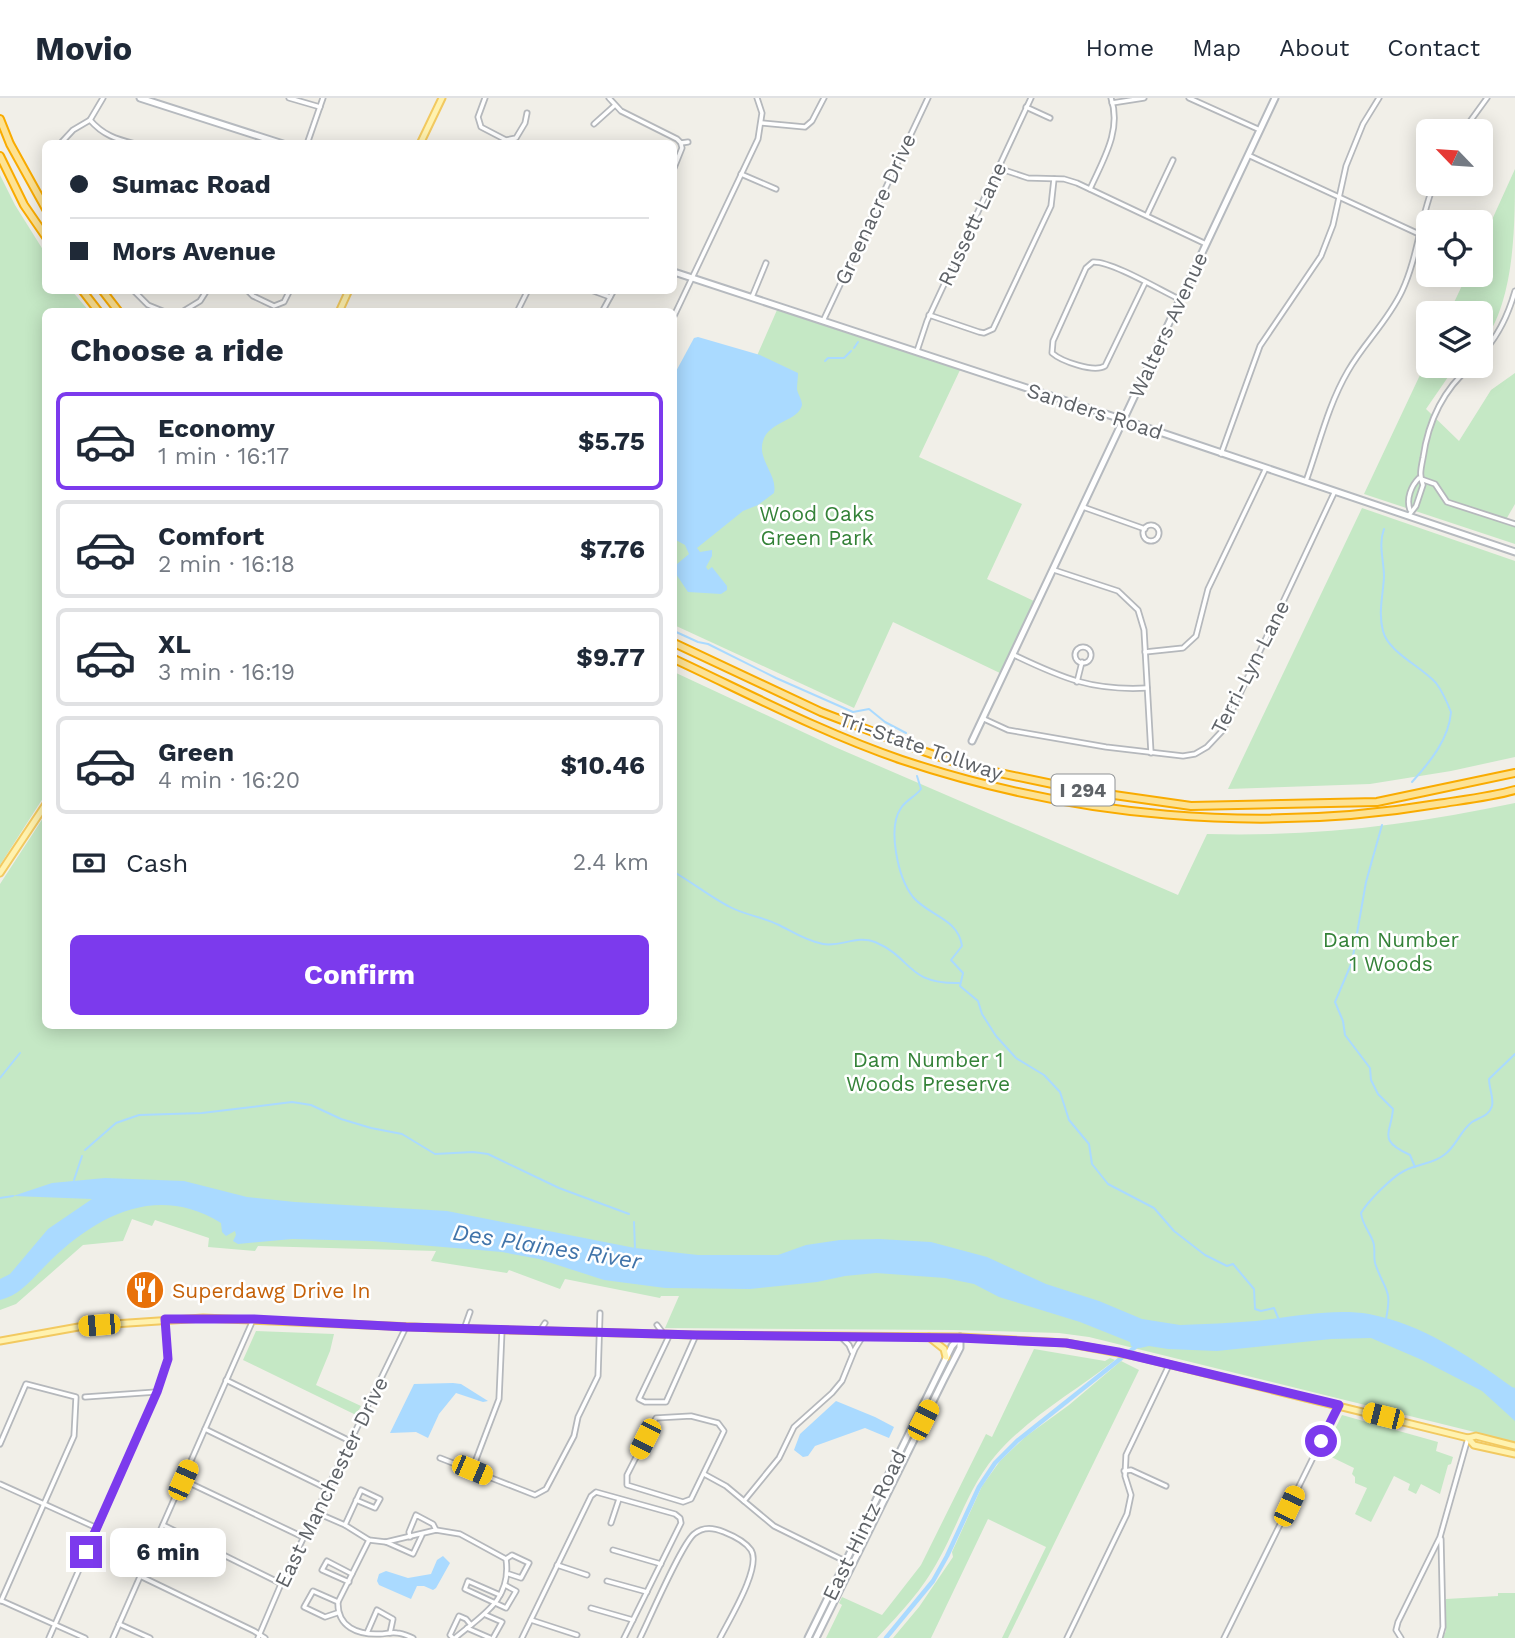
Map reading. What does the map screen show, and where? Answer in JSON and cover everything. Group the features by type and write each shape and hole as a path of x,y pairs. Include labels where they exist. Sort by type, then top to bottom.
{"highway":[{"path":"0,119 10,144 42,202"},
{"path":"0,156 24,205 42,231"},
{"path":"85,294 96,308"},
{"path":"105,294 116,308"},
{"name":"Tri-State Tollway","path":"677,644 821,712 923,751 977,768 1086,791 1191,806 1377,802 1515,773"},
{"name":"Tri-State Tollway","path":"677,660 814,725 913,763 977,783 1028,794 1151,814 1269,820 1386,812 1515,790"}],"main road":[{"path":"141,98 271,140"},
{"path":"422,140 442,98"},
{"name":"Walters Avenue","path":"972,741 1275,98"},
{"name":"Sanders Road","path":"677,273 1409,514 1515,552"},
{"path":"0,873 42,810"},
{"path":"0,1341 60,1329 165,1319 254,1319 464,1329 929,1337 1066,1343 1118,1352 1468,1438 1476,1436 1515,1446"},
{"path":"929,1337 944,1349 946,1357"},
{"name":"East Hintz Road","path":"808,1638 951,1346 960,1338"},
{"name":"East Hintz Road","path":"816,1638 960,1348 960,1338"},
{"path":"1468,1438 1474,1445 1515,1454"}],"street":[{"path":"64,140 73,130 90,120 103,98"},
{"path":"289,98 320,107"},
{"path":"308,140 323,98"},
{"path":"485,98 478,117 481,127 506,140 516,138 525,123 527,113"},
{"path":"609,98 621,111 677,139 682,148 677,160"},
{"path":"677,310 758,139 762,113 757,98"},
{"path":"761,123 805,127 812,121 824,98"},
{"name":"Greenacre Drive","path":"822,321 928,98"},
{"name":"Russett Lane","path":"917,352 929,315 1031,98"},
{"path":"1090,189 1111,141 1114,122 1111,100 1144,98"},
{"path":"1189,98 1260,130"},
{"path":"1221,454 1260,345 1321,256 1333,225 1338,197 1355,145 1363,124 1379,98"},
{"path":"1472,119 1487,98"},
{"path":"594,124 614,106"},
{"path":"1027,107 1050,118"},
{"path":"90,120 100,131 118,140"},
{"path":"681,144 688,142"},
{"path":"1248,155 1416,233"},
{"path":"1146,215 1172,160"},
{"path":"998,168 1028,178 1071,181 1206,244"},
{"path":"741,174 776,190"},
{"path":"929,315 979,332 985,333 993,329 1051,206 1054,179"},
{"path":"1306,481 1340,385 1402,291 1416,247"},
{"path":"1145,283 1108,362 1101,369 1094,370 1057,357 1051,349 1086,268 1093,262 1103,263 1145,283 1180,300"},
{"path":"752,297 766,263"},
{"path":"1493,342 1509,314 1515,291"},
{"path":"137,294 155,308"},
{"path":"189,308 200,301 204,294"},
{"path":"251,294 274,306 284,302 288,294"},
{"path":"602,294 610,297"},
{"path":"604,308 612,294"},
{"path":"1409,514 1407,503 1419,478 1425,439 1448,390 1460,378"},
{"path":"1145,652 1184,648 1196,636 1208,589 1266,468"},
{"path":"1409,514 1416,506 1423,485 1419,478"},
{"path":"1419,478 1435,484 1447,502 1515,524"},
{"name":"Terri-Lyn Lane","path":"984,719 1008,730 1152,753 1183,756 1195,754 1207,747 1223,730 1335,491"},
{"path":"1083,507 1144,529 1153,526 1158,531 1158,536 1152,541 1147,540 1144,529"},
{"path":"1054,569 1118,591 1129,599 1141,616 1152,753"},
{"path":"1084,647 1090,651 1091,656 1087,662 1082,662 1076,655 1079,649 1084,647"},
{"path":"1014,655 1077,682 1115,689 1147,688"},
{"path":"1077,682 1082,662"},
{"path":"464,1329 470,1312"},
{"path":"440,1458 535,1494 546,1489 574,1436 578,1417 598,1377 600,1313"},
{"path":"49,1638 157,1392 168,1359 165,1319"},
{"path":"113,1638 254,1319"},
{"path":"540,1331 545,1323"},
{"path":"657,1325 667,1334 639,1399 645,1402 666,1402 696,1335"},
{"name":"East Manchester Drive","path":"258,1637 303,1536 406,1327"},
{"path":"472,1470 499,1399 502,1330"},
{"path":"838,1335 849,1345 853,1354"},
{"path":"744,1501 779,1458 794,1427 842,1381 863,1336"},
{"path":"1067,1638 1130,1506 1131,1495 1124,1471 1126,1455 1169,1365"},
{"path":"226,1381 350,1441"},
{"path":"0,1444 26,1384 76,1397 74,1436 1,1601 85,1638"},
{"path":"85,1397 157,1392"},
{"path":"1224,1638 1339,1405"},
{"path":"658,1417 703,1418 721,1425 722,1435 704,1474 691,1499 683,1502 630,1488 626,1481 658,1417"},
{"path":"205,1429 327,1488"},
{"path":"1401,1638 1396,1630 1398,1622 1440,1537 1468,1438"},
{"path":"1124,1471 1131,1470 1166,1486"},
{"path":"704,1474 726,1486 774,1526 846,1562"},
{"path":"183,1480 303,1536"},
{"path":"0,1484 97,1528"},
{"path":"345,1525 356,1500 361,1490 380,1499 375,1508 356,1500"},
{"path":"522,1638 593,1493 675,1514 680,1518 681,1523 662,1564 624,1638"},
{"path":"611,1524 619,1499"},
{"path":"315,1512 345,1525 369,1540 386,1542 413,1554 422,1535"},
{"path":"410,1537 409,1532 416,1515 433,1524 436,1530"},
{"path":"163,1525 281,1584"},
{"path":"640,1638 689,1539 705,1528 716,1528 743,1542 754,1557 751,1573 720,1638"},
{"path":"386,1542 436,1530 460,1534 506,1559"},
{"path":"1440,1537 1443,1627 1440,1638"},
{"path":"369,1540 338,1602 337,1614 352,1629 377,1636 390,1633 412,1638"},
{"path":"613,1550 662,1564"},
{"path":"506,1559 512,1555 528,1563 521,1578 509,1574"},
{"path":"485,1615 502,1622 491,1638 469,1626 466,1619 459,1616 450,1634 454,1638 469,1626 485,1615 495,1604 509,1574 506,1559"},
{"path":"349,1582 322,1570 327,1561 352,1574"},
{"path":"557,1565 587,1575"},
{"path":"140,1576 254,1630 258,1637 265,1638"},
{"path":"500,1595 468,1581 465,1589 506,1608 516,1591 505,1585"},
{"path":"607,1581 647,1592"},
{"path":"337,1614 325,1618 304,1607 313,1591 338,1602"},
{"path":"591,1608 633,1620"},
{"path":"367,1633 377,1611 393,1619 390,1633"},
{"path":"531,1620 577,1635"},
{"path":"119,1624 150,1638"}],"green space":[{"path":"1515,169 1511,263 1501,308 1493,326 1493,301 1455,301 1461,287 1493,287 1493,218"},
{"path":"0,175 42,248 42,294 75,294 86,308 42,308 42,800 0,865"},
{"name":"Wood Oaks Green Park","path":"777,310 960,370 919,457 1022,504 987,579 1036,602 1002,674 893,622 854,708 677,626 677,538"},
{"path":"1515,373 1515,504 1504,523 1515,527 1515,544 1364,494 1419,378 1447,378 1426,409 1459,441 1491,390"},
{"path":"1362,508 1515,561 1515,757 1370,784 1228,789"},
{"name":"Dam Number 1 Woods Preserve","path":"677,673 835,747 1178,895 1207,834 1286,834 1362,828 1438,818 1515,803 1515,1442 1089,1337 1059,1333 953,1330 665,1328 679,1296 660,1298 565,1279 560,1289 509,1270 507,1273 431,1261 436,1251 258,1246 255,1251 208,1247 209,1238 155,1220 152,1226 132,1219 123,1241 83,1245 16,1304 0,1310 0,884 42,820 42,1029 677,1029"},
{"path":"256,1331 334,1334 316,1385 361,1406 356,1415 243,1360"},
{"path":"1034,1349 1105,1361 1110,1358 1115,1360 1022,1429 995,1456 971,1493 932,1571 911,1601 877,1638 826,1638 842,1605 839,1603 842,1597 882,1615 921,1565 986,1434 992,1437"},
{"path":"1121,1361 1139,1370 1008,1638 1002,1638 1046,1547 988,1519 931,1638 893,1638 919,1607 953,1557 952,1552 982,1486 1000,1461 1025,1437 1069,1405"},
{"path":"1342,1415 1438,1442 1436,1451 1453,1457 1440,1494 1421,1484 1416,1494 1408,1490 1410,1484 1394,1476 1371,1522 1355,1514 1367,1488 1355,1483 1352,1474 1354,1468 1323,1453"},
{"path":"1498,1593 1515,1593 1515,1638 1443,1638 1446,1631 1446,1599 1498,1596"}],"water":[{"path":"694,338 760,355 798,373 797,389 802,403 795,415 771,429 763,441 763,455 773,480 774,493 758,505 743,511 697,548 700,552 712,550 706,567 708,570 712,567 727,586 727,590 721,594 688,592 677,576 677,564 689,554 685,545 677,541 677,369"},
{"name":"Des Plaines River","path":"105,1178 184,1181 247,1197 295,1202 447,1211 635,1248 698,1255 778,1255 806,1245 840,1240 931,1242 987,1257 1046,1284 1099,1301 1142,1319 1180,1325 1256,1321 1327,1313 1369,1314 1426,1333 1515,1388 1515,1421 1482,1391 1422,1360 1371,1338 1331,1339 1217,1351 1149,1346 1140,1348 1080,1322 999,1297 974,1284 945,1278 876,1273 750,1289 665,1288 604,1280 539,1259 502,1252 372,1241 292,1239 238,1244 233,1241 235,1231 226,1236 222,1232 221,1223 198,1212 175,1206 152,1205 109,1218 70,1244 22,1289 0,1300 0,1279 10,1274 48,1229 92,1199 13,1196 52,1183"},
{"path":"414,1384 461,1384 488,1401 483,1402 456,1393 439,1414 428,1438 416,1432 390,1433"},
{"path":"836,1401 894,1427 889,1438 865,1428 815,1446 808,1456 803,1457 794,1450 800,1434"},
{"path":"443,1556 450,1563 436,1588 433,1590 417,1586 411,1599 379,1585 377,1581 379,1574 386,1571 408,1578 431,1574 437,1560"}],"waterway":[{"path":"854,348 858,342"},
{"path":"825,361 828,358 844,358 851,351"},
{"path":"1384,529 1381,547 1384,577 1381,611 1383,631 1391,646 1436,683 1451,712 1443,741 1412,782"},
{"path":"677,632 708,644 853,712 869,709 885,722 906,733"},
{"path":"917,776 921,789 903,805 897,817 896,853 903,878 913,897 949,923 959,937 962,946 951,960 963,973 960,986 978,1001 982,1014 996,1036 1016,1058 1044,1075 1060,1092 1069,1120 1089,1144 1092,1164 1108,1184 1154,1208 1174,1231 1205,1255 1227,1266 1233,1264 1254,1289 1255,1309 1261,1311 1274,1308 1279,1320"},
{"path":"1382,825 1366,882 1352,962 1335,1002 1343,1021 1345,1035 1370,1068 1371,1080 1378,1094 1393,1109 1388,1136 1393,1145 1410,1155 1415,1167"},
{"path":"677,874 728,906 773,922 811,941 830,944 868,940 887,948 919,975 942,982 959,983"},
{"path":"0,1078 20,1053"},
{"path":"1386,1319 1387,1291 1375,1263 1373,1242 1361,1213 1393,1178 1444,1155 1472,1122 1489,1112 1492,1106 1489,1079 1515,1054"},
{"path":"85,1150 116,1123 139,1115 202,1113 292,1102 311,1105 341,1119 371,1128 402,1134 435,1154 488,1154 559,1188 629,1214"},
{"path":"74,1180 82,1156"},
{"path":"0,1198 13,1196"},
{"name":"Des Plaines River","path":"634,1222 635,1249"},
{"path":"886,1638 933,1581 979,1487 995,1463 1017,1441 1139,1344"}],"place":[{"name":"Superdawg Drive In","path":"145,1290"}],"route":[{"path":"86,1552 157,1392 168,1359 165,1319 254,1319 406,1327 696,1335 960,1338 1066,1343 1118,1352 1339,1405 1321,1441"}],"park label":[{"name":"Dam Number 1 Woods","path":"1391,951"}]}
